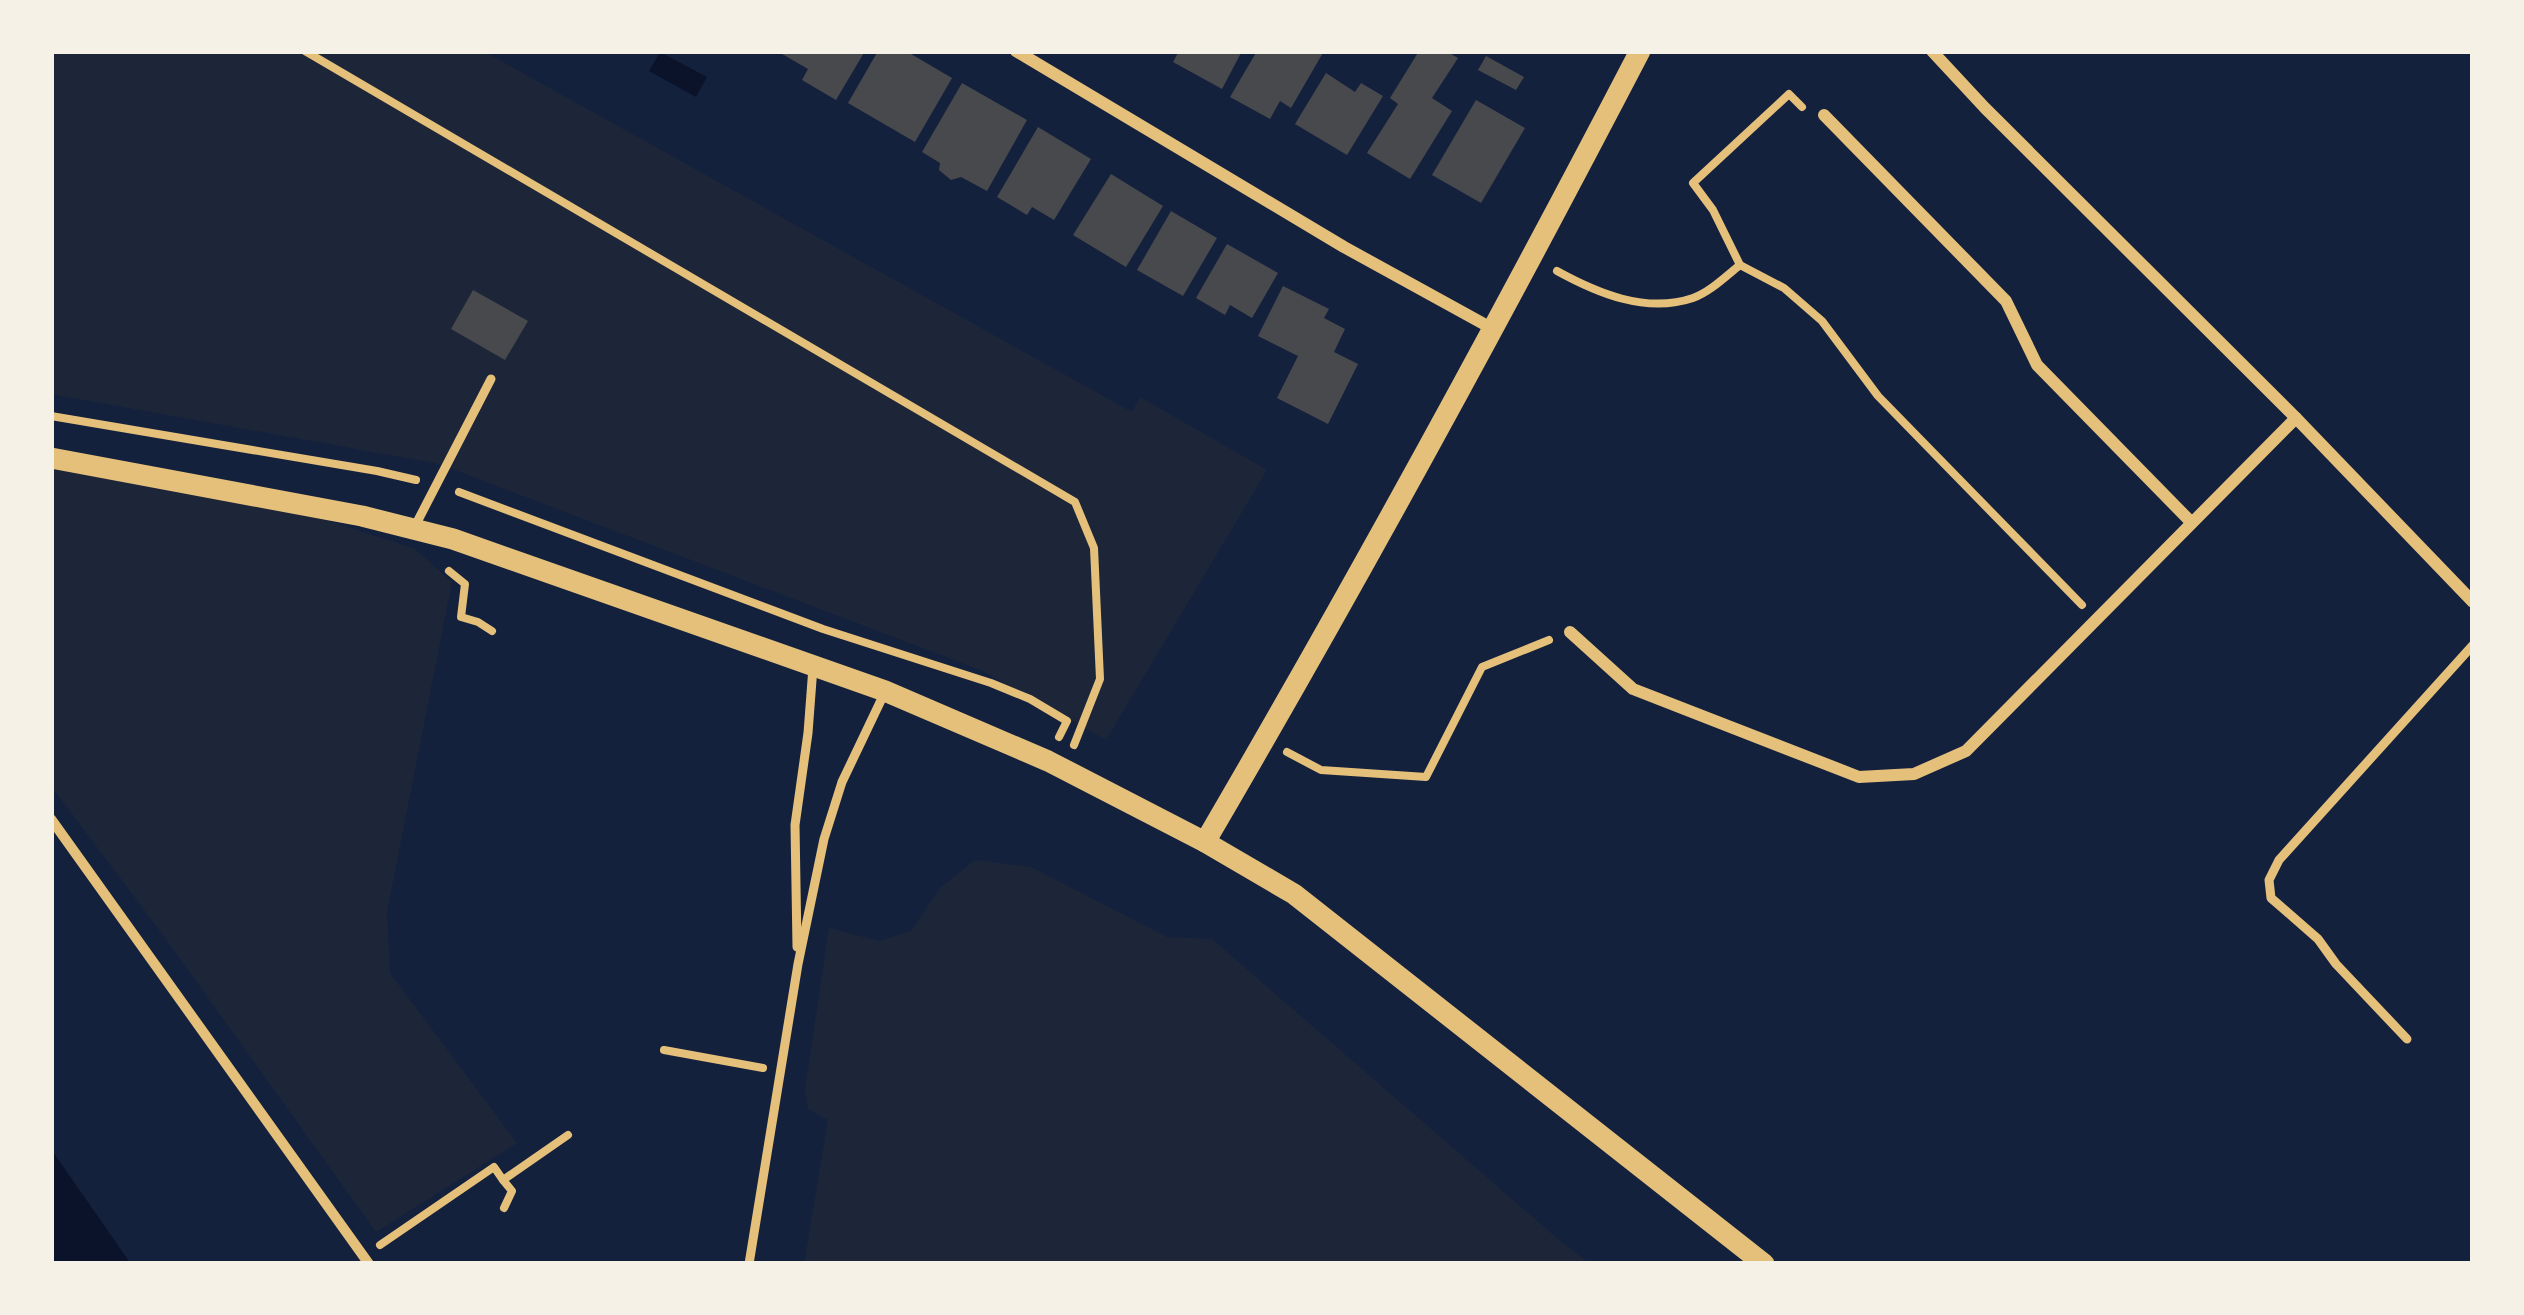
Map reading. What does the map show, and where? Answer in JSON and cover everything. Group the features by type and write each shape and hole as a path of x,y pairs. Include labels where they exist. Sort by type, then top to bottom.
{"street":[{"path":"1016,51 1344,247 1493,329"},
{"path":"1205,842 1493,329 1640,51"},
{"path":"1932,51 2473,602"},
{"path":"1824,115 2006,301 2037,364 2191,522"},
{"path":"1570,632 1634,689 1859,777 1913,774 1966,751 2296,418"},
{"path":"51,458 362,516 453,539 885,691 1064,768 1294,894 1764,1264"},
{"path":"51,819 366,1260"}],"lane":[{"path":"414,528 491,380"},
{"path":"2407,1039 2318,939 2271,898 2270,880 2279,860 2473,645"},
{"path":"798,964 795,825 813,667"},
{"path":"749,1264 798,964 824,838 842,782 885,691"}],"path":[{"path":"305,51 1075,502 1094,548 1100,679 1064,768"},
{"path":"1824,115 1817,122 1789,94 1693,183 1713,210 1740,265 1784,288 1822,321 1878,396 2096,619"},
{"path":"1532,258 1589,289 1630,302 1671,303 1697,297 1740,265"},
{"path":"444,566 465,584 461,617 492,631"},
{"path":"1265,740 1321,770 1426,777 1482,667 1570,632"},
{"path":"664,1050 780,1070"},
{"path":"503,1180 568,1135"},
{"path":"366,1260 494,1167 512,1191 504,1208"}],"shaded area":[{"path":"51,51 483,51 1132,412 1140,397 1267,470 1106,740 983,671 439,464 51,394"},
{"path":"660,52 707,77 696,97 649,71"},
{"path":"51,466 314,516 415,549 452,582 387,912 390,973 517,1143 376,1232 51,786"},
{"path":"975,860 1031,867 1167,937 1212,939 1590,1264 804,1264 828,1120 808,1109 805,1089 829,928 879,941 911,931 940,888"},
{"path":"51,1149 131,1264 51,1264"}],"building":[{"path":"777,51 865,51 836,100 802,80 808,69"},
{"path":"878,51 906,51 952,78 915,142 848,103"},
{"path":"1179,51 1242,51 1222,89 1173,62"},
{"path":"1257,51 1324,51 1291,108 1280,101 1270,119 1230,97"},
{"path":"1419,51 1446,51 1458,58 1432,98 1452,111 1410,179 1367,153 1398,104 1390,98"},
{"path":"1486,56 1524,77 1516,90 1478,70"},
{"path":"1326,73 1355,92 1361,83 1383,96 1347,155 1295,124"},
{"path":"962,83 1027,120 987,191 961,177 951,180 939,170 940,163 922,152"},
{"path":"1476,100 1525,128 1481,203 1432,175"},
{"path":"1038,127 1091,159 1054,220 1032,207 1027,215 997,197"},
{"path":"1111,174 1163,206 1126,267 1073,235"},
{"path":"1171,211 1217,238 1183,296 1137,270"},
{"path":"1227,244 1278,273 1252,318 1230,305 1225,315 1196,298"},
{"path":"1283,286 1329,309 1324,318 1345,329 1334,352 1358,364 1328,424 1277,398 1298,356 1258,336"},
{"path":"473,290 528,321 505,360 451,329"}]}
